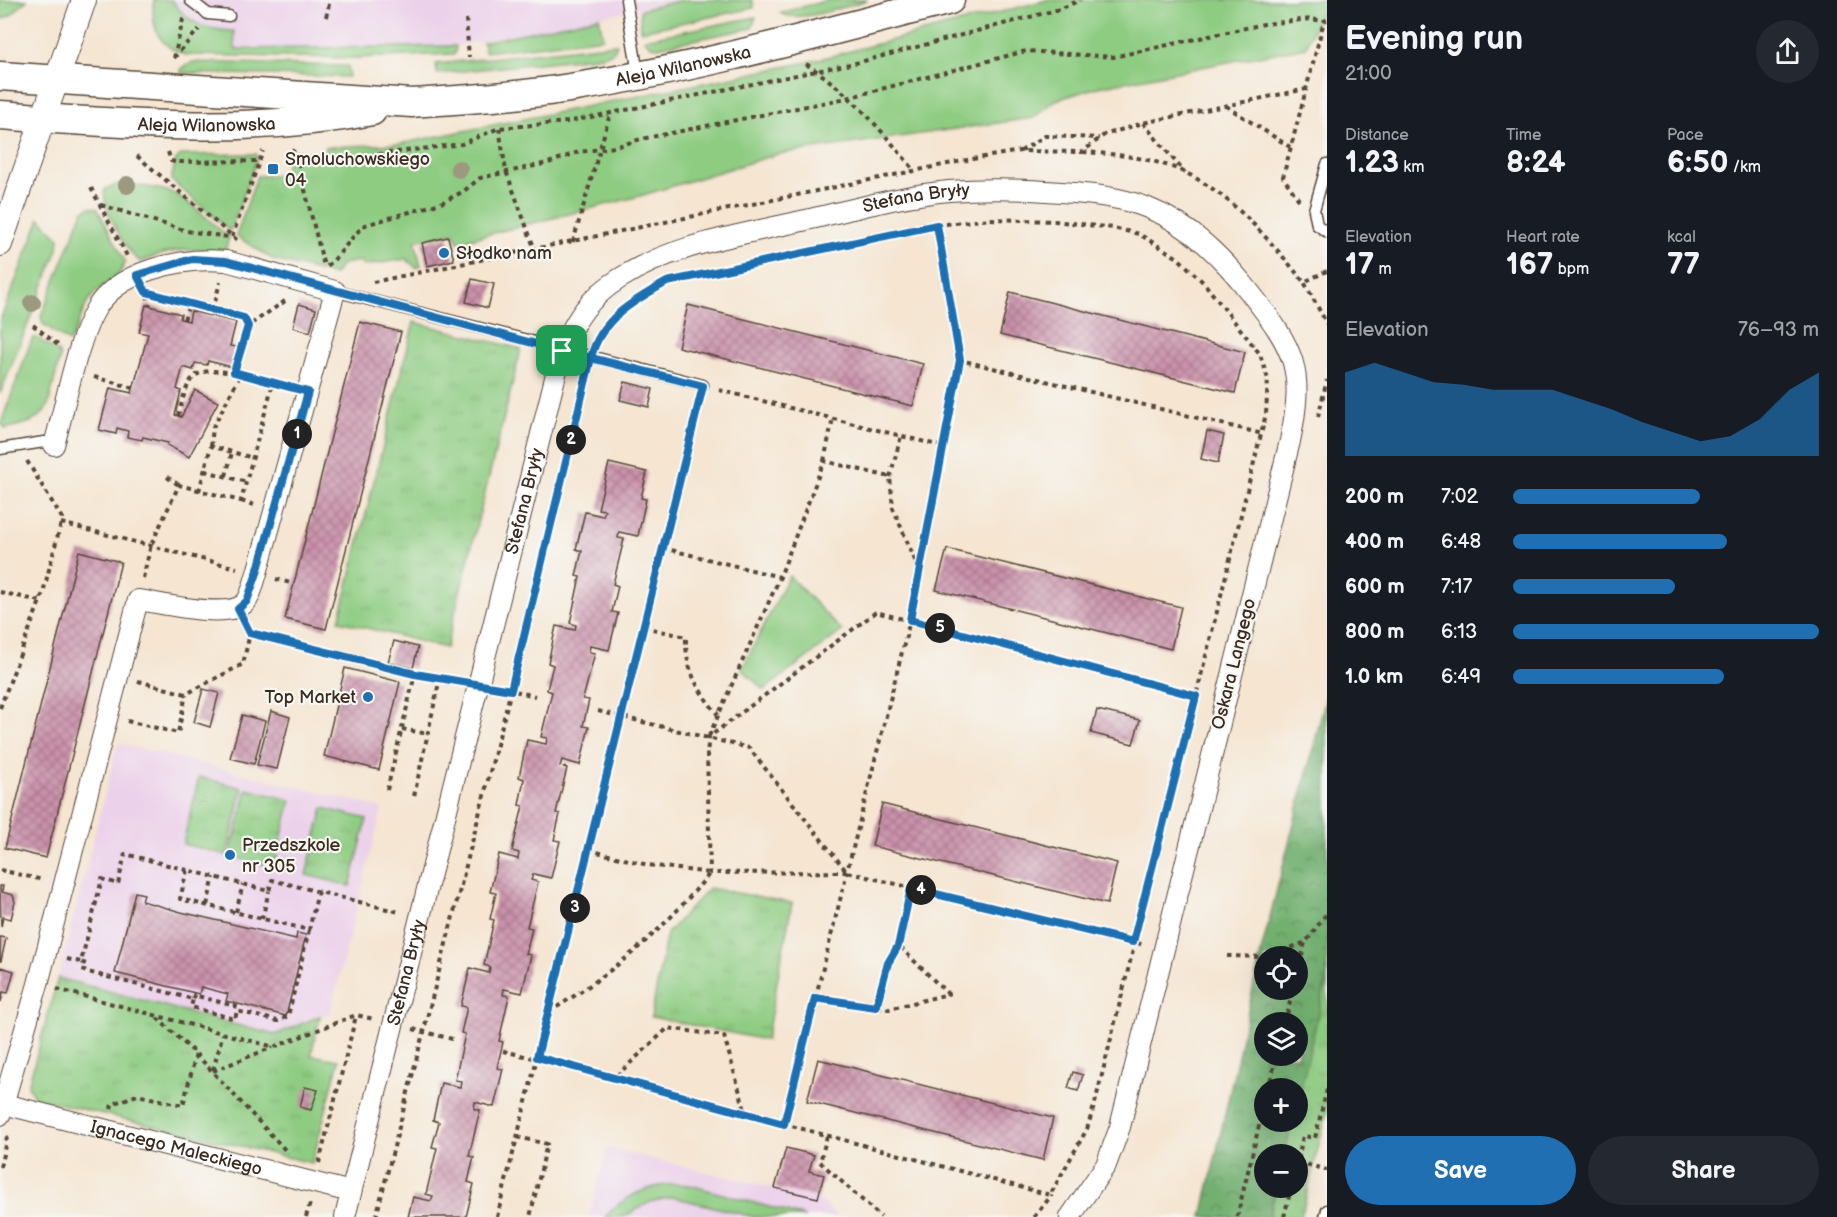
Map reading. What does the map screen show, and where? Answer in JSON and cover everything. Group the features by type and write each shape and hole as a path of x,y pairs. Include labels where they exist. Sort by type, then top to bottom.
{"main road":[{"name":"Aleja Wilanowska","path":"0,115 170,125 269,125 336,118 412,103 526,94 638,75 775,45 950,0"},
{"name":"Aleja Wilanowska","path":"0,76 412,103"}],"street":[{"path":"0,244 84,0"},
{"name":"Stefana Bryły","path":"345,1217 562,351 576,318 594,298 620,278 683,248 926,194 1009,188 1096,195"},
{"name":"Oskara Langego","path":"1070,1217 1106,1165 1120,1127 1290,441 1296,404 1294,360 1284,339 1247,289 1193,233 1148,208 1096,195"},
{"path":"1,1107 38,984 116,676 138,600 222,611 238,609 247,601 257,573 335,291 226,261 192,259 137,275 121,285 95,309 86,328 54,445"},
{"name":"Ignacego Maleckiego","path":"1,1107 106,1130 351,1192"}],"lane":[{"path":"626,0 638,75"},
{"path":"188,5 208,14 229,16"},
{"path":"1327,164 1314,210 1317,225 1327,232"},
{"path":"335,291 703,386"},
{"path":"0,449 44,442 54,445"},
{"path":"1325,1217 1327,1210"}],"path":[{"path":"326,17 330,0"},
{"path":"188,5 174,58 199,29 215,15"},
{"path":"466,18 469,57"},
{"path":"234,372 248,326 322,276 325,269 341,255 356,232 365,225 441,203 464,191 480,178 548,163 579,152 847,98 1026,51 1113,57 1264,24 1311,19 1325,21 1283,177 1317,225"},
{"path":"775,45 815,70 847,98 877,125 914,170"},
{"path":"1082,152 1100,138 1143,123 1306,88"},
{"path":"1225,106 1290,147"},
{"path":"573,242 612,107"},
{"path":"1143,123 1186,173 1225,200 1263,234 1304,282 1327,324"},
{"path":"499,128 506,171 535,250"},
{"path":"1020,151 1045,136 1100,138"},
{"path":"213,310 232,237 263,150"},
{"path":"371,282 914,170 1020,151 1110,153 1141,159 1186,173"},
{"path":"168,152 171,161 175,162 260,161"},
{"path":"296,153 325,269"},
{"path":"137,156 244,245"},
{"path":"91,188 137,275"},
{"path":"101,205 187,231 232,237"},
{"path":"376,1217 511,690 591,358 600,334 628,304 667,282 937,225 990,219 1055,221 1113,228 1139,234 1178,258 1252,341 1263,360 1268,391 1262,434 1087,1129 1050,1195 615,1077 537,1057 503,1051"},
{"path":"784,1124 910,620 943,460 942,446 960,360 937,225"},
{"path":"1304,282 1327,271"},
{"path":"150,306 146,292 244,318 248,326"},
{"path":"184,320 189,304"},
{"path":"960,360 1290,441"},
{"path":"178,416 188,380 199,372 211,369 234,372 308,392"},
{"path":"74,372 134,388"},
{"path":"199,490 211,446 213,427 242,374"},
{"path":"167,477 179,485 241,501 273,383"},
{"path":"497,1217 703,386 942,446"},
{"path":"549,1012 589,987 642,948 710,873 706,753 708,736 780,577 824,461 833,418"},
{"path":"901,436 890,477 893,508 920,573"},
{"path":"0,708 40,601 62,518 19,446"},
{"path":"211,446 253,458"},
{"path":"226,476 232,452"},
{"path":"824,461 890,477"},
{"path":"205,471 247,482"},
{"path":"138,600 151,545 179,485"},
{"path":"61,523 294,584"},
{"path":"663,548 780,577"},
{"path":"0,592 40,601"},
{"path":"116,676 186,694 243,664 250,633 238,609"},
{"path":"708,736 876,612 1196,696"},
{"path":"644,627 686,637 688,669 700,693 718,715"},
{"path":"250,633 415,674 478,683 536,696"},
{"path":"387,790 415,674"},
{"path":"414,796 440,678"},
{"path":"107,717 178,733 186,694"},
{"path":"598,711 708,736 749,748 847,872"},
{"path":"402,729 428,735"},
{"path":"589,850 648,865 710,873 847,872 1163,950"},
{"path":"193,999 84,971 86,964 81,962 102,879 118,884 125,854 269,891"},
{"path":"0,870 64,884"},
{"path":"187,870 180,899 309,930"},
{"path":"207,905 214,877"},
{"path":"262,919 272,880 419,918"},
{"path":"236,912 243,884"},
{"path":"876,1007 888,963 898,946 911,888"},
{"path":"237,1011 278,1021 288,1016 318,892"},
{"path":"1305,946 1327,913"},
{"path":"1295,946 1306,942"},
{"path":"815,998 889,1010 948,994 898,946"},
{"path":"1227,956 1254,957"},
{"path":"38,984 274,1047"},
{"path":"194,995 238,1007 237,1011 235,1018 191,1007 194,995"},
{"path":"155,1015 213,1071 315,1182"},
{"path":"213,1071 356,1015 315,1182"},
{"path":"615,1077 668,1028 724,1036 746,1113"},
{"path":"213,1071 223,1033"},
{"path":"106,1130 112,1104 137,1095 183,1105 196,1054"},
{"path":"1301,1144 1303,1136 1315,1138 1327,1089"},
{"path":"1237,1217 1257,1132"},
{"path":"827,1136 820,1162 881,1217"},
{"path":"517,1137 547,1144 530,1217"},
{"path":"1308,1164 1327,1170"},
{"path":"1284,1217 1289,1198"}],"shaded area":[{"path":"172,0 682,0 456,46 235,49 234,31 213,30 199,26"},
{"name":"Przedszkole nr 305","path":"118,743 382,808 330,1013 275,1035 58,978"},
{"path":"607,1148 819,1199 838,1217 589,1217"}],"green space":[{"path":"0,0 27,0 11,15 0,20"},
{"path":"154,0 172,0 184,15 198,24 234,31 235,49 456,46 455,54 357,58 186,55 169,47 158,35 155,28"},
{"path":"682,0 752,0 754,8 641,31 640,10"},
{"path":"828,0 868,0 811,15 789,16 780,13"},
{"path":"1047,0 1327,0 1327,13 1319,15 1306,47 1098,87 1056,100 1033,118 778,154 640,196 458,242 454,233 415,241 421,266 416,268 406,259 363,266 360,261 343,264 334,275 274,260 236,236 257,176 286,175 286,153 324,153 325,147 399,144 808,62"},
{"path":"599,17 603,38 485,52 483,42"},
{"path":"756,17 752,28 658,47 651,46 644,39"},
{"path":"617,44 614,51 604,56 437,74 436,64"},
{"path":"193,62 348,66 349,77 181,73 181,69"},
{"path":"256,154 257,159 230,231 171,180 176,159 181,155"},
{"path":"119,184 165,190 184,199 229,237 225,252 182,250 161,254 141,262 128,249 107,206 105,189"},
{"path":"90,207 97,208 125,261 120,272 97,291 89,301 69,342 43,324 41,316 83,211"},
{"path":"40,218 59,238 58,249 0,394 0,321"},
{"path":"414,322 521,349 446,648 339,621"},
{"path":"36,337 58,352 60,357 48,406 31,422 6,429 1,423 32,339"},
{"path":"789,576 842,631 764,690 742,669"},
{"path":"1327,694 1327,977 1308,1058 1308,1012 1254,1012 1254,1066 1306,1066 1303,1078 1254,1078 1254,1132 1290,1132 1287,1144 1254,1144 1254,1198 1274,1198 1269,1217 1202,1217 1254,984 1254,1000 1308,1000 1308,946 1263,946"},
{"path":"199,777 243,788 227,855 183,844"},
{"path":"247,789 291,800 274,867 230,856"},
{"path":"323,808 367,819 350,886 306,875"},
{"path":"709,888 792,903 766,1040 651,1017 667,933"},
{"path":"1327,977 1327,1112 1308,1189 1308,1144 1287,1144 1290,1132 1308,1132 1308,1078 1303,1078 1306,1066 1308,1066"},
{"path":"58,978 275,1035 320,1016 311,1055 339,1060 312,1163 35,1098 28,1086"},
{"path":"676,1184 690,1185 805,1217 754,1217 673,1197 650,1202 623,1217 605,1217 637,1193"},
{"path":"1274,1198 1306,1198 1301,1217 1269,1217"}],"building":[{"path":"448,237 454,260 427,266 422,243"},
{"path":"472,279 494,284 488,308 466,302"},
{"path":"1010,292 1245,352 1235,393 1000,335"},
{"path":"299,304 316,309 310,332 293,327"},
{"path":"146,305 181,314 180,319 189,321 191,311 236,322 230,346 237,347 232,367 208,361 207,365 195,363 193,370 183,367 177,389 181,391 175,415 181,417 195,390 218,402 189,457 167,445 168,443 143,437 142,440 127,437 128,431 117,428 116,434 99,430 110,388 132,393 148,334 139,332"},
{"path":"688,305 923,364 913,406 678,347"},
{"path":"360,322 401,332 326,629 285,619"},
{"path":"625,382 653,389 649,407 620,400"},
{"path":"1207,431 1224,435 1218,463 1201,459"},
{"path":"609,463 647,472 641,498 646,499 638,536 619,532 618,538 624,539 613,584 618,586 612,612 618,613 609,650 590,646 589,652 595,653 583,699 589,700 583,726 589,727 580,765 562,760 560,766 567,768 556,813 560,814 554,840 560,841 551,878 533,874 531,880 538,882 527,927 532,928 526,954 531,955 522,993 504,989 503,995 509,996 499,1041 503,1042 497,1068 503,1069 494,1107 475,1102 474,1109 480,1110 469,1156 474,1157 468,1182 474,1184 466,1217 408,1217 413,1197 431,1201 433,1196 426,1194 437,1148 432,1147 439,1122 433,1120 441,1083 460,1087 461,1081 455,1080 465,1034 461,1033 467,1007 461,1006 470,968 489,973 490,967 484,965 494,920 490,919 496,893 490,892 499,854 518,859 519,853 512,851 523,806 519,805 524,779 519,777 527,740 546,744 547,738 541,737 552,692 547,690 553,665 548,663 556,626 575,630 576,625 570,623 580,577 576,576 582,551 576,549 585,512 603,516 605,510 598,509"},
{"path":"947,549 1181,607 1171,649 936,590"},
{"path":"79,551 121,562 46,858 5,848"},
{"path":"394,641 418,647 413,668 388,662"},
{"path":"345,668 400,682 379,770 324,756"},
{"path":"203,689 219,693 210,727 194,722"},
{"path":"1097,710 1140,720 1133,744 1091,733"},
{"path":"271,711 290,717 277,769 257,765"},
{"path":"242,715 265,721 254,764 230,758"},
{"path":"882,804 1117,863 1107,904 872,846"},
{"path":"0,886 3,886 2,892 13,895 15,902 11,919 3,917 1,927"},
{"name":"Przedszkole nr 305","path":"135,892 144,894 142,901 181,912 296,939 297,933 306,935 286,1016 226,1001 228,994 201,987 199,994 115,973"},
{"path":"0,937 6,938 1,961 0,961"},
{"path":"0,967 14,971 8,993 3,992 1,1002"},
{"path":"818,1059 1053,1118 1043,1160 807,1101"},
{"path":"1073,1072 1083,1075 1078,1091 1068,1088"},
{"path":"305,1087 318,1090 311,1110 300,1107"},
{"path":"786,1148 814,1155 809,1171 824,1175 818,1198 775,1188"}],"place":[{"name":"Smoluchowskiego 04","path":"273,169"},
{"name":"Słodko nam","path":"444,253"},
{"name":"Top Market","path":"368,697"},
{"name":"Przedszkole nr 305","path":"230,855"}],"route":[{"path":"562,351 226,261 192,259 137,275 146,292 244,318 248,326 234,372 308,392 257,573 247,601 238,609 250,633 415,674 511,690 591,358 703,386 537,1057 784,1124 815,998 876,1007 888,963 898,946 911,888 1133,942 1196,696 910,620 943,460 942,446 960,360 937,225 667,282 628,304 600,334 591,358 562,351"}]}
